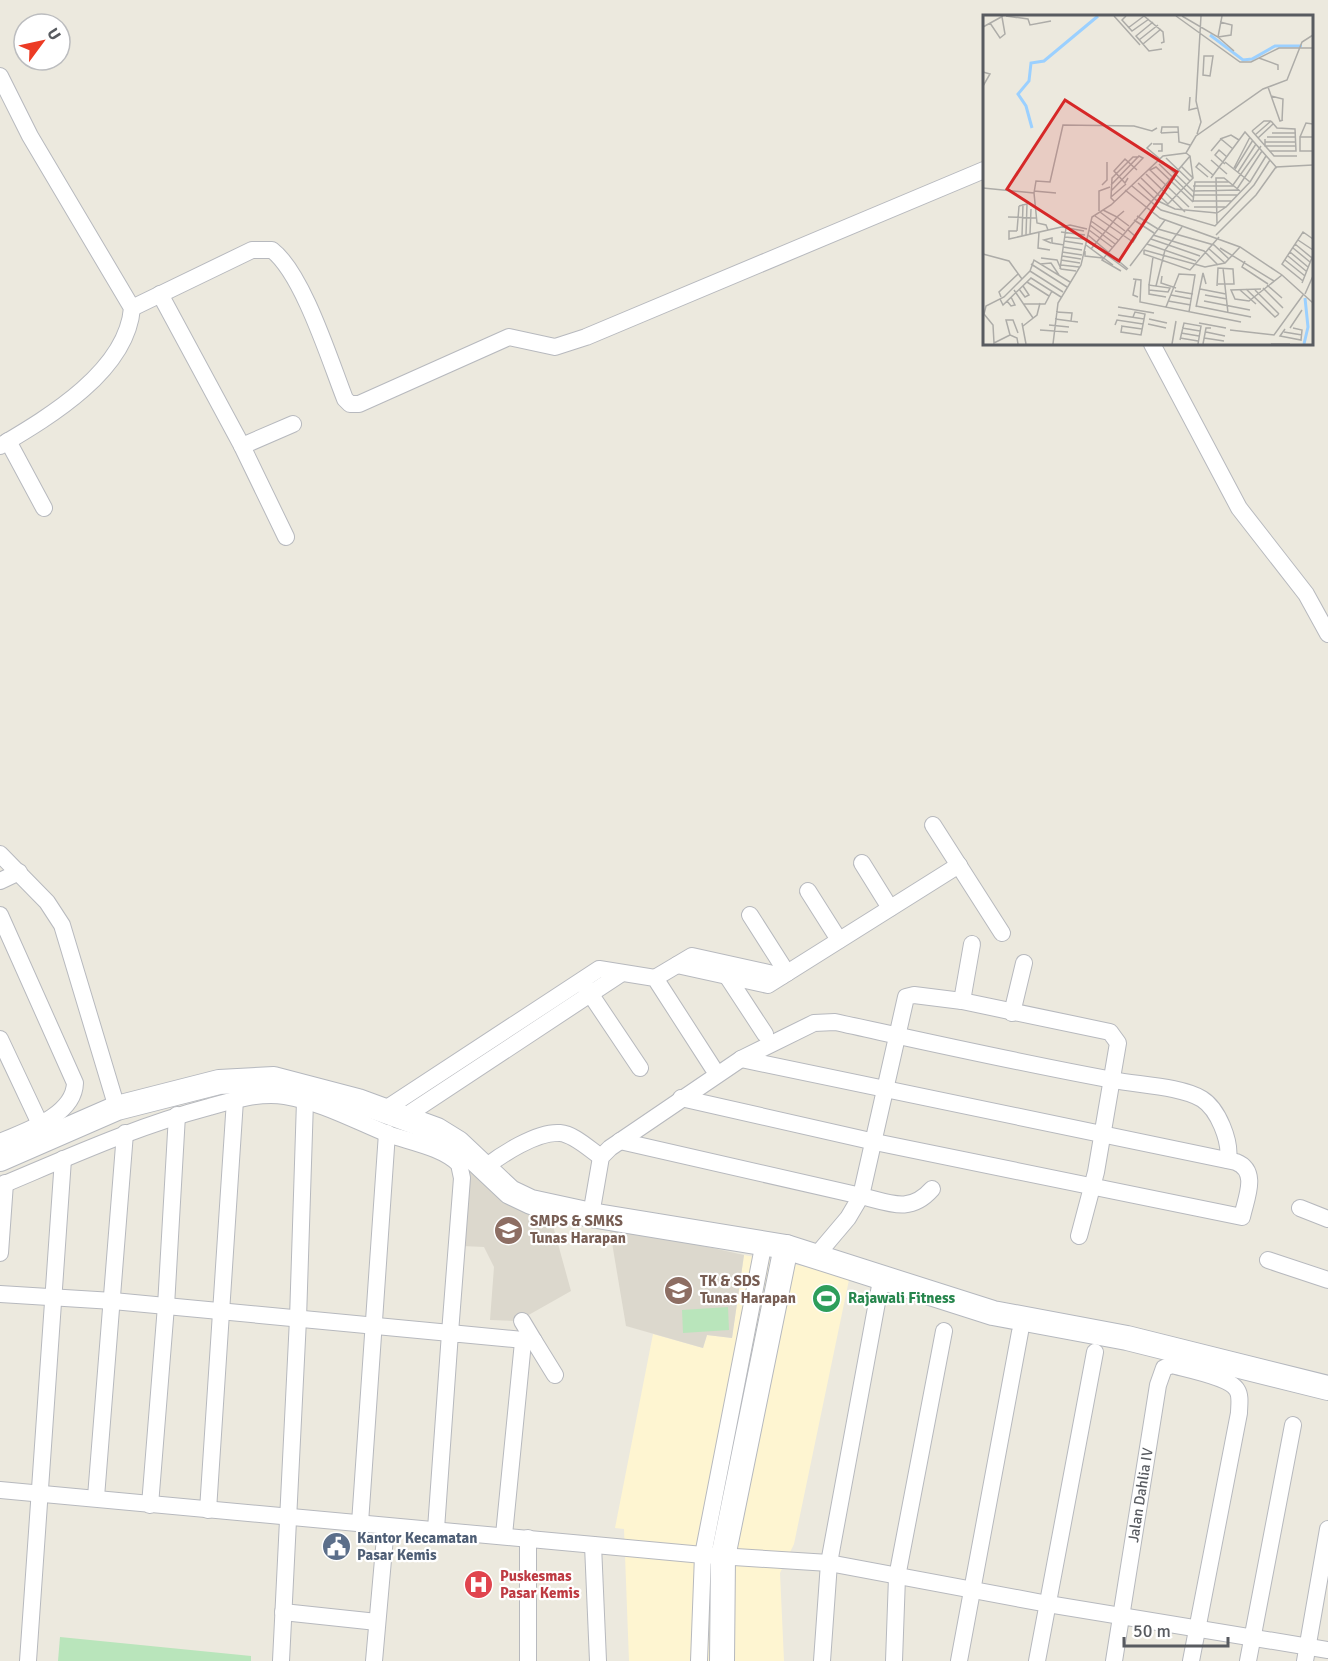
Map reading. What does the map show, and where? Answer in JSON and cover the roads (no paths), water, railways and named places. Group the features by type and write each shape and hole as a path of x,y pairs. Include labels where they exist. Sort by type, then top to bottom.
{"street":[{"path":"0,76 30,136 132,308 129,330 122,343 88,385 55,412 4,444 44,508"},
{"path":"132,308 252,250 266,248 272,250 289,268 345,399 350,404 358,404 509,337 555,347 586,337 983,170"},
{"path":"160,294 242,446 286,537"},
{"path":"1153,345 1234,500 1306,594 1328,634"},
{"path":"242,446 293,424"},
{"path":"933,825 1002,933"},
{"path":"0,854 47,902 62,925 117,1108"},
{"path":"862,863 890,908"},
{"path":"677,964 768,985 959,865"},
{"path":"0,881 19,872"},
{"path":"808,891 839,940"},
{"path":"0,915 74,1076 75,1089 72,1097 63,1107 40,1124 0,1142"},
{"path":"750,915 785,974"},
{"path":"962,1001 972,944"},
{"path":"392,1120 586,987 622,973 655,978 692,956 785,974"},
{"path":"1012,1013 1024,963"},
{"path":"727,976 765,1034"},
{"path":"655,978 713,1068"},
{"path":"586,987 640,1068"},
{"path":"815,1257 848,1218 861,1196 875,1143 904,1000 908,996 962,1001 1114,1034 1118,1043 1112,1080 1092,1187 1079,1236"},
{"path":"591,1215 601,1157 681,1098 741,1059 819,1021 898,1035 1112,1080 1189,1093 1201,1098 1222,1127 1230,1150 1228,1160"},
{"path":"0,1039 40,1124"},
{"path":"681,1098 875,1143 1242,1217 1250,1174 1244,1165 1101,1133 741,1059"},
{"path":"0,1159 117,1108 219,1082 274,1078 392,1120 459,1164 462,1171 436,1529"},
{"path":"0,1253 3,1185 125,1133 177,1115 235,1100 275,1096 392,1120 449,1136 510,1192 531,1202 591,1215 775,1245 993,1313 1127,1338 1328,1388"},
{"path":"208,1510 235,1100"},
{"path":"281,1661 286,1518 298,1318 305,1101"},
{"path":"150,1505 166,1306 177,1115"},
{"path":"360,1523 392,1120"},
{"path":"96,1497 125,1133"},
{"path":"484,1168 512,1148 554,1134 568,1136 601,1157"},
{"path":"620,1141 900,1205 923,1199 933,1189"},
{"path":"28,1661 63,1159"},
{"path":"1300,1208 1328,1219"},
{"path":"699,1661 713,1556 775,1245"},
{"path":"1268,1260 1328,1280"},
{"path":"822,1661 829,1563 880,1286"},
{"path":"0,1294 113,1301 528,1342 555,1375"},
{"path":"504,1535 528,1342 522,1321"},
{"path":"894,1661 897,1577 944,1331"},
{"path":"959,1661 1020,1332"},
{"path":"1037,1661 1095,1352"},
{"name":"Jalan Dahlia IV","path":"1114,1661 1162,1374 1164,1368 1172,1365 1231,1384 1238,1391 1239,1398 1239,1413 1197,1628"},
{"path":"1248,1661 1293,1425"},
{"path":"0,1490 96,1497 150,1505 504,1535 713,1556 829,1563 1048,1604 1197,1628 1252,1639 1306,1654 1328,1650"},
{"path":"374,1661 386,1526"},
{"path":"1306,1654 1328,1529"},
{"path":"528,1538 528,1661"},
{"path":"593,1545 598,1661"},
{"path":"713,1556 722,1661"},
{"path":"283,1611 377,1622"},
{"path":"1191,1661 1197,1628"}],"place":[{"name":"SMPS & SMKS Tunas Harapan","path":"509,1230"},
{"name":"TK & SDS Tunas Harapan","path":"679,1290"},
{"name":"Rajawali Fitness","path":"827,1298"},
{"name":"Kantor Kecamatan Pasar Kemis","path":"336,1547"},
{"name":"Puskesmas Pasar Kemis","path":"479,1585"}]}
